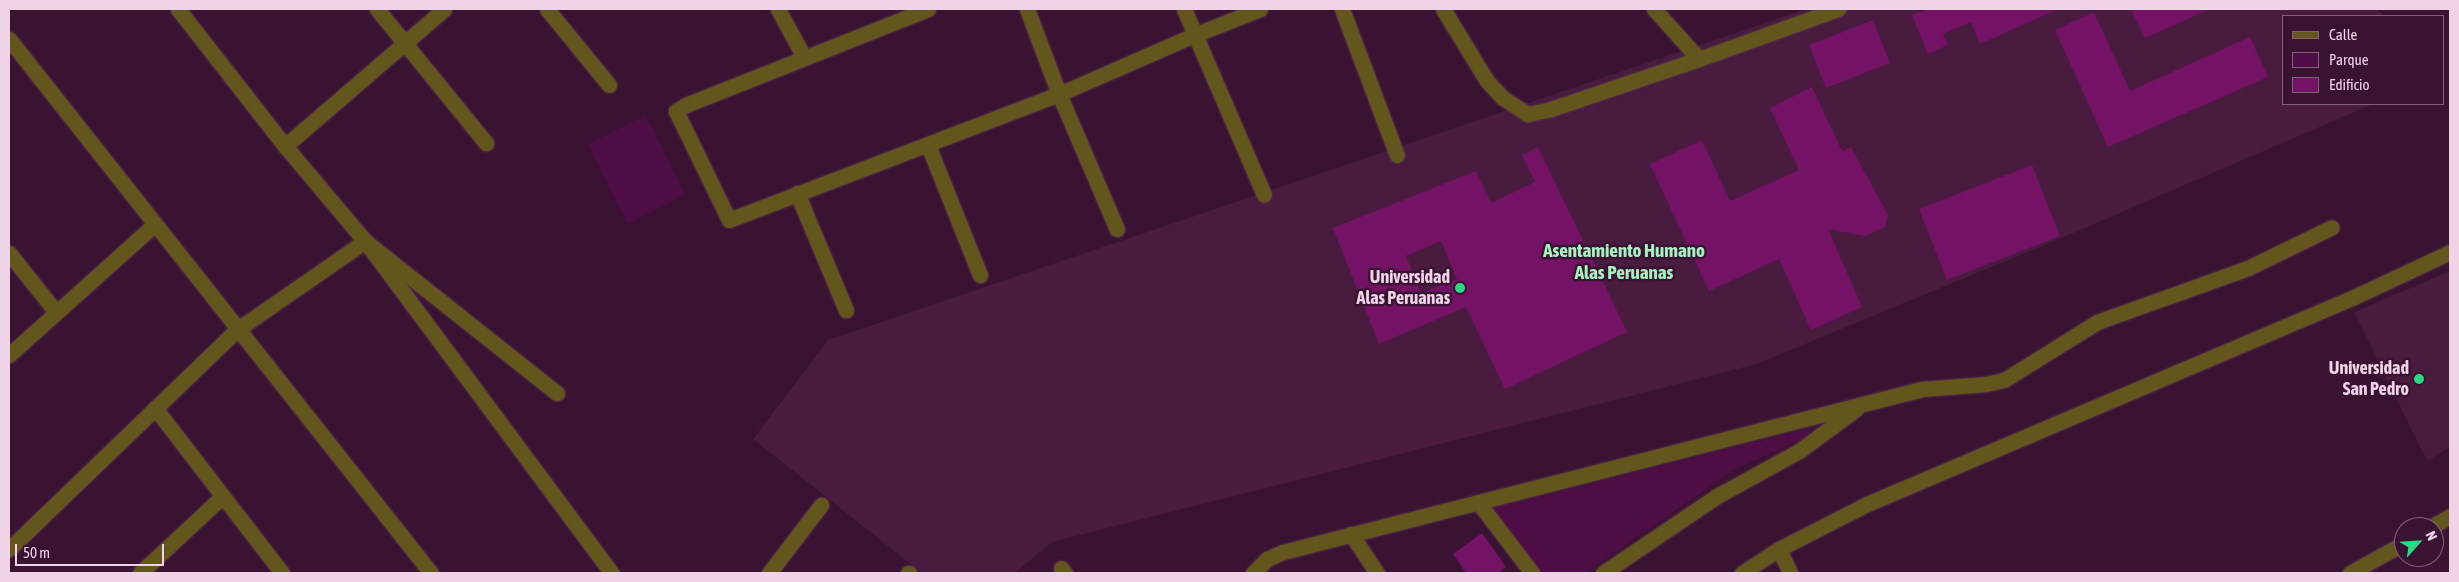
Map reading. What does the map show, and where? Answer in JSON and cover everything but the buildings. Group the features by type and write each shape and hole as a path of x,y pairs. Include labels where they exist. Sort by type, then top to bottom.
{"street":[{"path":"178,9 285,146 365,241 610,572"},
{"path":"377,9 486,143"},
{"path":"285,146 404,41 444,9"},
{"path":"547,9 609,85"},
{"path":"778,9 804,57"},
{"path":"928,9 804,57 676,110 729,220 1059,94 1194,35 1260,9"},
{"path":"1027,9 1059,94 1117,229"},
{"path":"1184,9 1264,195"},
{"path":"1342,9 1397,155"},
{"path":"1443,9 1487,80 1503,98 1528,114 1551,109 1699,59 1836,9"},
{"path":"1654,9 1699,59"},
{"path":"9,39 431,573"},
{"path":"928,145 980,275"},
{"path":"797,193 846,310"},
{"path":"9,355 155,224"},
{"path":"1252,573 1267,559 1282,552 1351,534 1922,389 1986,384 2004,380 2097,322 2248,268 2332,227"},
{"path":"9,549 238,329 365,241"},
{"path":"365,241 557,394"},
{"path":"1742,573 1779,549 1867,504 2344,301 2450,252"},
{"path":"9,253 56,312"},
{"path":"1603,573 1718,496 1799,451 1861,405"},
{"path":"155,408 282,573"},
{"path":"140,573 223,496"},
{"path":"1478,502 1532,573"},
{"path":"769,573 821,505"},
{"path":"1351,534 1377,573"},
{"path":"2350,573 2394,548"},
{"path":"1779,549 1790,573"}],"shaded area":[{"name":"Universidad Alas Peruanas","path":"1806,9 2377,9 2383,15 2282,15 2282,105 2371,105 2064,237 1757,364 1052,542 1015,573 922,573 753,439 828,340"},
{"name":"Universidad San Pedro","path":"2450,271 2450,447 2427,461 2354,312"}],"green space":[{"path":"646,115 685,195 627,224 588,144"},
{"path":"1808,429 1811,435 1732,471 1586,573 1540,573 1492,509"}],"place":[{"name":"Universidad Alas Peruanas","path":"1460,288"},
{"name":"Universidad San Pedro","path":"2419,379"}],"district":[{"name":"Asentamiento Humano Alas Peruanas","path":"1624,262"}]}
